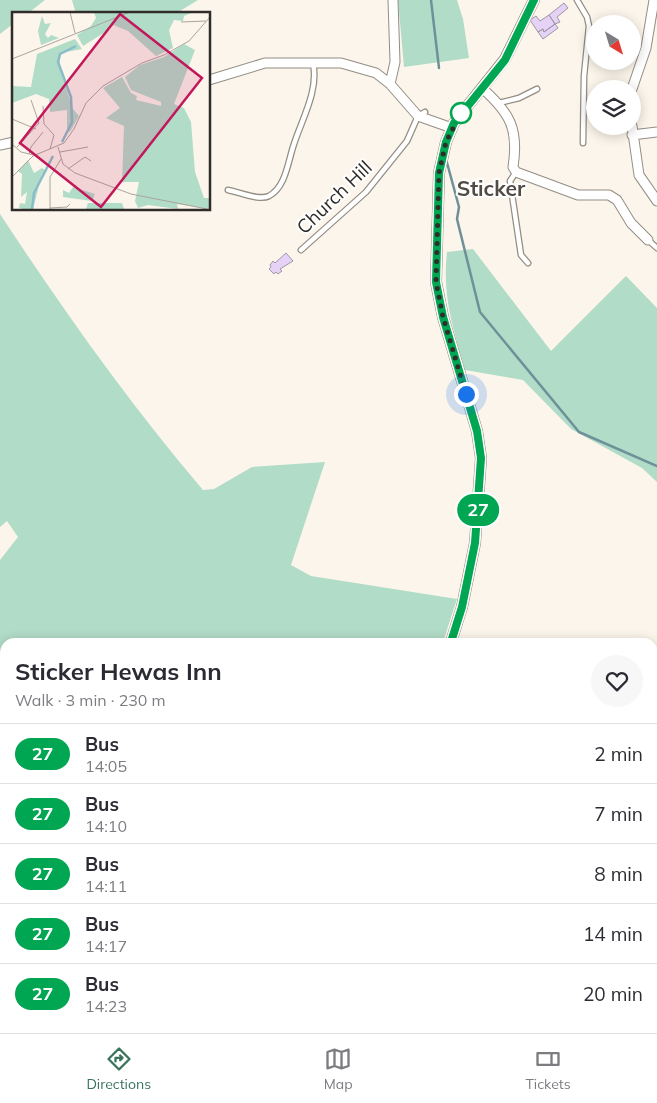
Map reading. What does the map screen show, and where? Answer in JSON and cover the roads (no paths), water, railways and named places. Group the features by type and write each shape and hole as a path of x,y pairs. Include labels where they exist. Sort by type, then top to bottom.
{"street":[{"path":"390,84 395,62 393,0"},
{"path":"452,638 462,607 474,552 481,458 477,431 443,317 436,282 439,173 450,127 505,60 534,0"},
{"path":"635,80 646,48 654,0"},
{"path":"210,80 265,63 313,61 360,67 376,73 421,114 450,127"},
{"path":"482,88 499,103 513,128 516,144 513,168 516,172 578,195 609,195 617,200 631,223 648,240"},
{"path":"641,131 657,132"},
{"path":"633,135 639,175 657,201"}],"lane":[{"path":"577,0 587,17 589,26 584,76 583,143"},
{"path":"228,190 263,198 271,195 276,189 286,172 293,145 306,116 315,72 313,61"},
{"path":"499,103 519,98 537,90"},
{"name":"Church Hill","path":"301,250 366,192 407,141 421,114"},
{"path":"516,172 510,181 511,191 521,255 528,263"},
{"path":"648,240 657,248"}],"waterway":[{"path":"431,0 439,68"},
{"path":"446,159 459,207 457,219 480,312 579,432 657,466"}],"district":[{"name":"Sticker","path":"491,188"}]}
